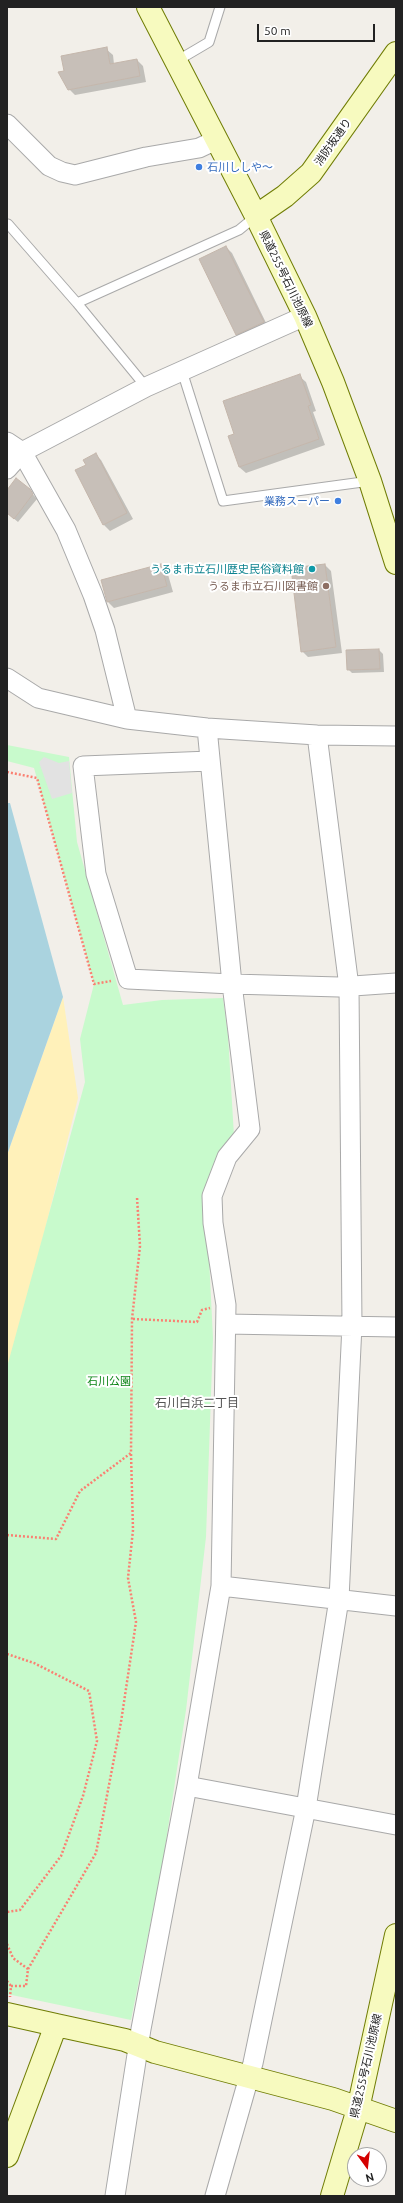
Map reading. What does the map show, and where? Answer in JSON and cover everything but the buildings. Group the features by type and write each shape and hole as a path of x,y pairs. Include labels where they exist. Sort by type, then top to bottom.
{"main road":[{"name":"県道255号石川池原線","path":"148,7 175,62 256,216 305,316 333,382 370,481 396,563"},
{"name":"消防坂通り","path":"256,216 285,196 311,173 396,53"},
{"name":"県道255号石川池原線","path":"332,2196 358,2109 396,1935"},
{"path":"8,2009 56,2025 125,2040 155,2052 333,2099 396,2121"},
{"path":"7,2156 56,2025"}],"street":[{"path":"7,124 49,166 62,172 75,175 146,157 199,148 216,140"},
{"path":"7,469 14,447 305,316"},
{"path":"14,447 66,530 93,595 105,630 127,719"},
{"path":"7,678 38,698 127,719 207,728 317,735 396,736"},
{"path":"115,2196 139,2045 187,1786 221,1586 226,1304 214,1224 212,1196 226,1157 250,1129 232,984 207,728"},
{"path":"215,2196 250,2077 306,1808 339,1599 352,1325 349,986 317,735"},
{"path":"210,761 83,766 96,874 128,979 232,984 349,986 396,983"},
{"path":"226,1324 352,1325 396,1327"},
{"path":"221,1586 396,1606"},
{"path":"187,1786 396,1825"}],"lane":[{"path":"175,62 209,42 220,7"},
{"path":"77,303 239,230 256,216"},
{"path":"8,224 77,303 146,387"},
{"path":"182,371 223,501 370,481"}],"path":[{"path":"7,772 37,778 94,984 128,979"},
{"path":"11,1986 26,1986 28,1969 96,1853 121,1722 136,1622 128,1578 133,1530 131,1453 132,1319 140,1246 137,1197"},
{"path":"132,1319 197,1322 202,1310 216,1306"},
{"path":"7,1535 56,1539 80,1491 131,1453"},
{"path":"7,1654 34,1663 89,1691 97,1741 83,1796 61,1856 20,1910 7,1912"},
{"path":"7,1944 13,1958 28,1969"},
{"path":"7,1981 11,1986 8,2009"}],"sand":[{"path":"63,997 78,1098 7,1381 7,1155"}],"green space":[{"name":"石川公園","path":"7,745 69,757 77,842 123,1005 162,1000 223,998 228,1035 234,1136 206,1198 213,1338 206,1537 186,1710 163,1861 131,2020 7,1994 7,1367 85,1082 80,1039 94,984 34,768 7,761"}],"shaded area":[{"path":"44,757 59,763 69,761 72,793 52,799 39,762"}],"water":[{"path":"7,803 10,803 63,997 7,1155"}],"place":[{"name":"石川ししや〜","path":"199,167"},
{"name":"業務スーパー","path":"338,501"},
{"name":"うるま市立石川歴史民俗資料館","path":"312,569"},
{"name":"うるま市立石川図書館","path":"326,586"}],"district":[{"name":"石川白浜二丁目","path":"197,1403"}]}
